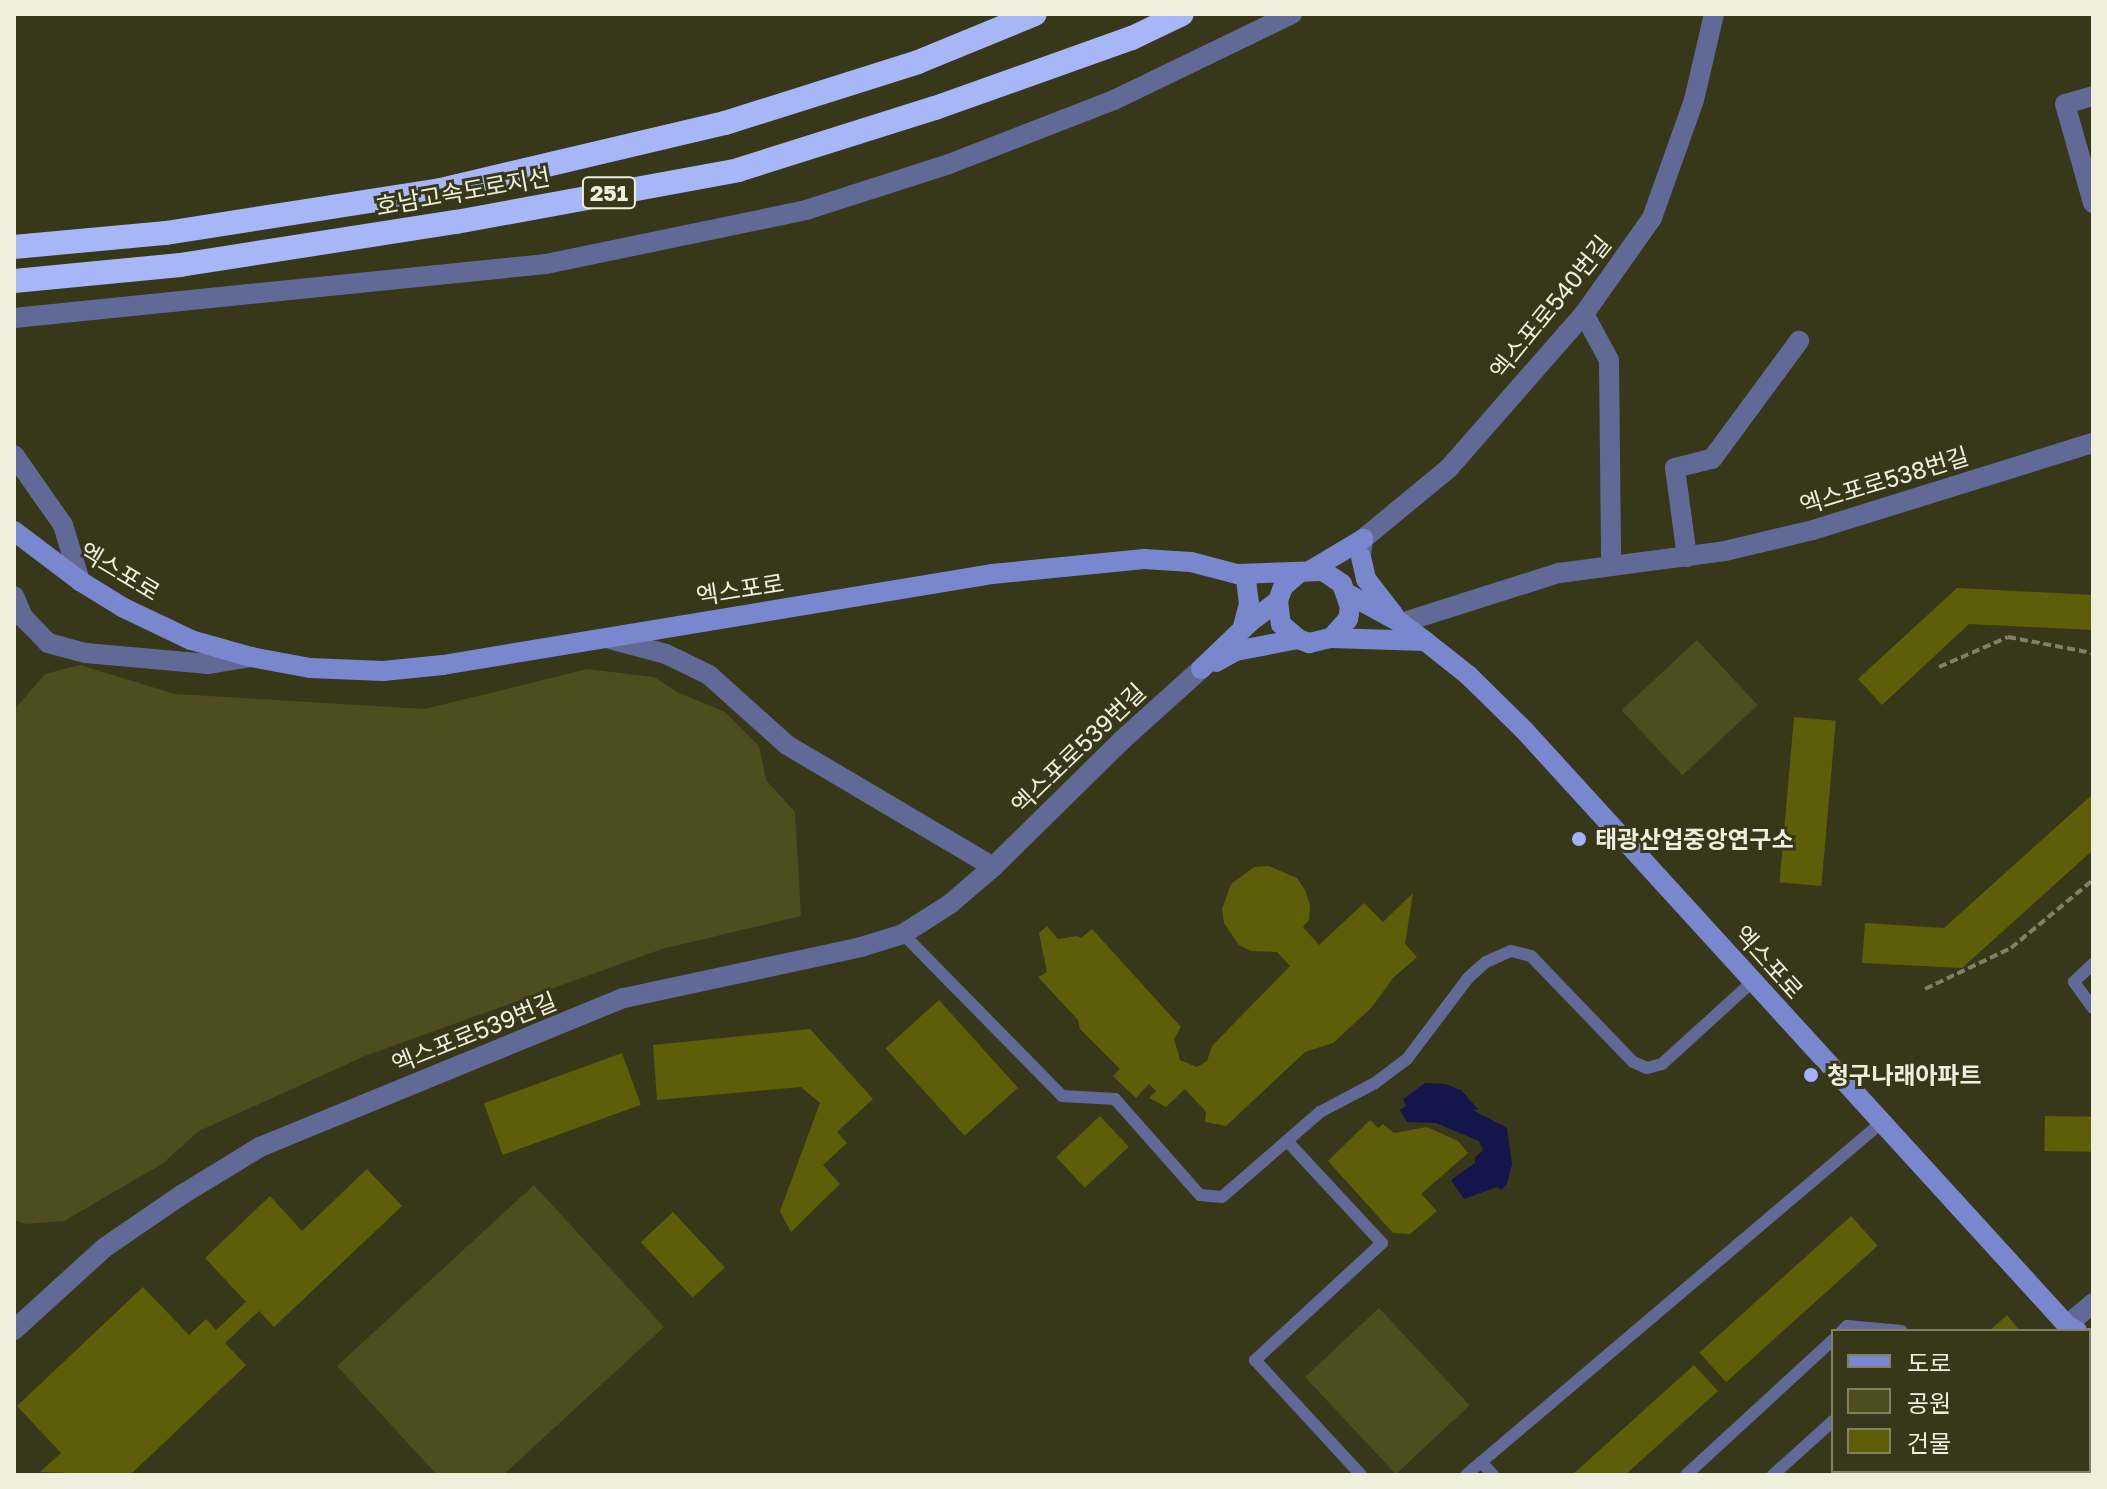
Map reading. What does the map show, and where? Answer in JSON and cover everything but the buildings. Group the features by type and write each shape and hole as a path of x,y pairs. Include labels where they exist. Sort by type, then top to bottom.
{"highway":[{"name":"호남고속도로지선","path":"14,247 166,233 441,190 725,123 918,62 1035,14"},
{"name":"호남고속도로지선","path":"14,281 180,265 456,222 738,170 935,108 1132,38 1182,14"}],"main road":[{"name":"엑스포로","path":"14,531 80,581 124,608 191,640 251,657 310,668 383,671 610,639 992,574 1144,559 1191,562 1242,577"},
{"path":"1201,669 1278,599 1290,578 1362,548"},
{"path":"1331,638 1348,619 1345,589 1362,548"},
{"path":"1362,548 1366,579 1401,623"},
{"path":"1242,577 1305,571 1334,576 1345,589 1401,623"},
{"path":"1242,577 1278,599"},
{"path":"1242,577 1249,604 1242,630"},
{"path":"1278,599 1281,624 1298,639 1309,643 1331,638 1425,641"},
{"path":"1368,640 1401,623"},
{"name":"엑스포로","path":"1401,623 1468,675 1524,730 2070,1329"},
{"path":"1201,669 1236,651 1298,639"}],"street":[{"path":"14,318 546,264 806,210 949,164 1114,100 1292,14"},
{"name":"엑스포로540번길","path":"1362,548 1449,468 1584,314 1652,218 1694,100 1714,14"},
{"path":"2093,96 2065,104 2093,203"},
{"path":"1584,314 1609,360 1611,566"},
{"path":"1687,557 1675,468 1712,459 1799,341"},
{"name":"엑스포로538번길","path":"1401,623 1559,573 1687,557 1813,530 2093,443"},
{"path":"14,455 63,525 80,581"},
{"name":"엑스포로","path":"14,596 23,617 48,643 86,653 209,664 251,657"},
{"path":"610,639 666,654 709,675 787,745 993,867"},
{"name":"엑스포로539번길","path":"14,1330 104,1248 260,1147 624,998 861,947 903,934 950,904 993,867 1121,741 1201,669"},
{"path":"2070,1329 2093,1303"}],"lane":[{"path":"903,934 1062,1096 1115,1099 1200,1195 1222,1197 1320,1112 1375,1083 1407,1059 1468,978 1486,962 1511,951 1531,956 1633,1062 1647,1068 1662,1064 1752,982"},
{"path":"2093,964 2074,982 2093,1008"},
{"path":"1466,1475 1881,1123"},
{"path":"1288,1142 1382,1243 1255,1360 1361,1475"},
{"path":"1844,1329 1847,1326 1880,1329"},
{"path":"1686,1475 1831,1342"},
{"path":"1773,1475 1831,1423"},
{"path":"1481,1462 1493,1475"}],"path":[{"path":"1939,667 2008,637 2093,653"},
{"path":"1925,989 2011,948 2093,880"}],"green space":[{"path":"1697,640 1758,705 1682,775 1622,710"},
{"path":"80,665 175,694 425,709 587,669 654,677 677,692 725,712 759,746 766,780 795,812 801,916 662,949 365,1056 199,1131 162,1164 64,1221 26,1224 14,1220 14,710 45,674"},
{"path":"534,1185 664,1327 503,1475 437,1475 337,1366"},
{"path":"1379,1308 1470,1405 1396,1474 1305,1377"}],"shaded area":[{"path":"1425,1083 1445,1084 1461,1090 1478,1109 1473,1110 1507,1128 1512,1164 1507,1184 1501,1190 1497,1187 1464,1199 1451,1180 1475,1163 1475,1158 1483,1150 1479,1141 1436,1123 1407,1122 1400,1110 1406,1106 1403,1099"}],"place":[{"name":"태광산업중앙연구소","path":"1579,839"},
{"name":"청구나래아파트","path":"1811,1075"}]}
